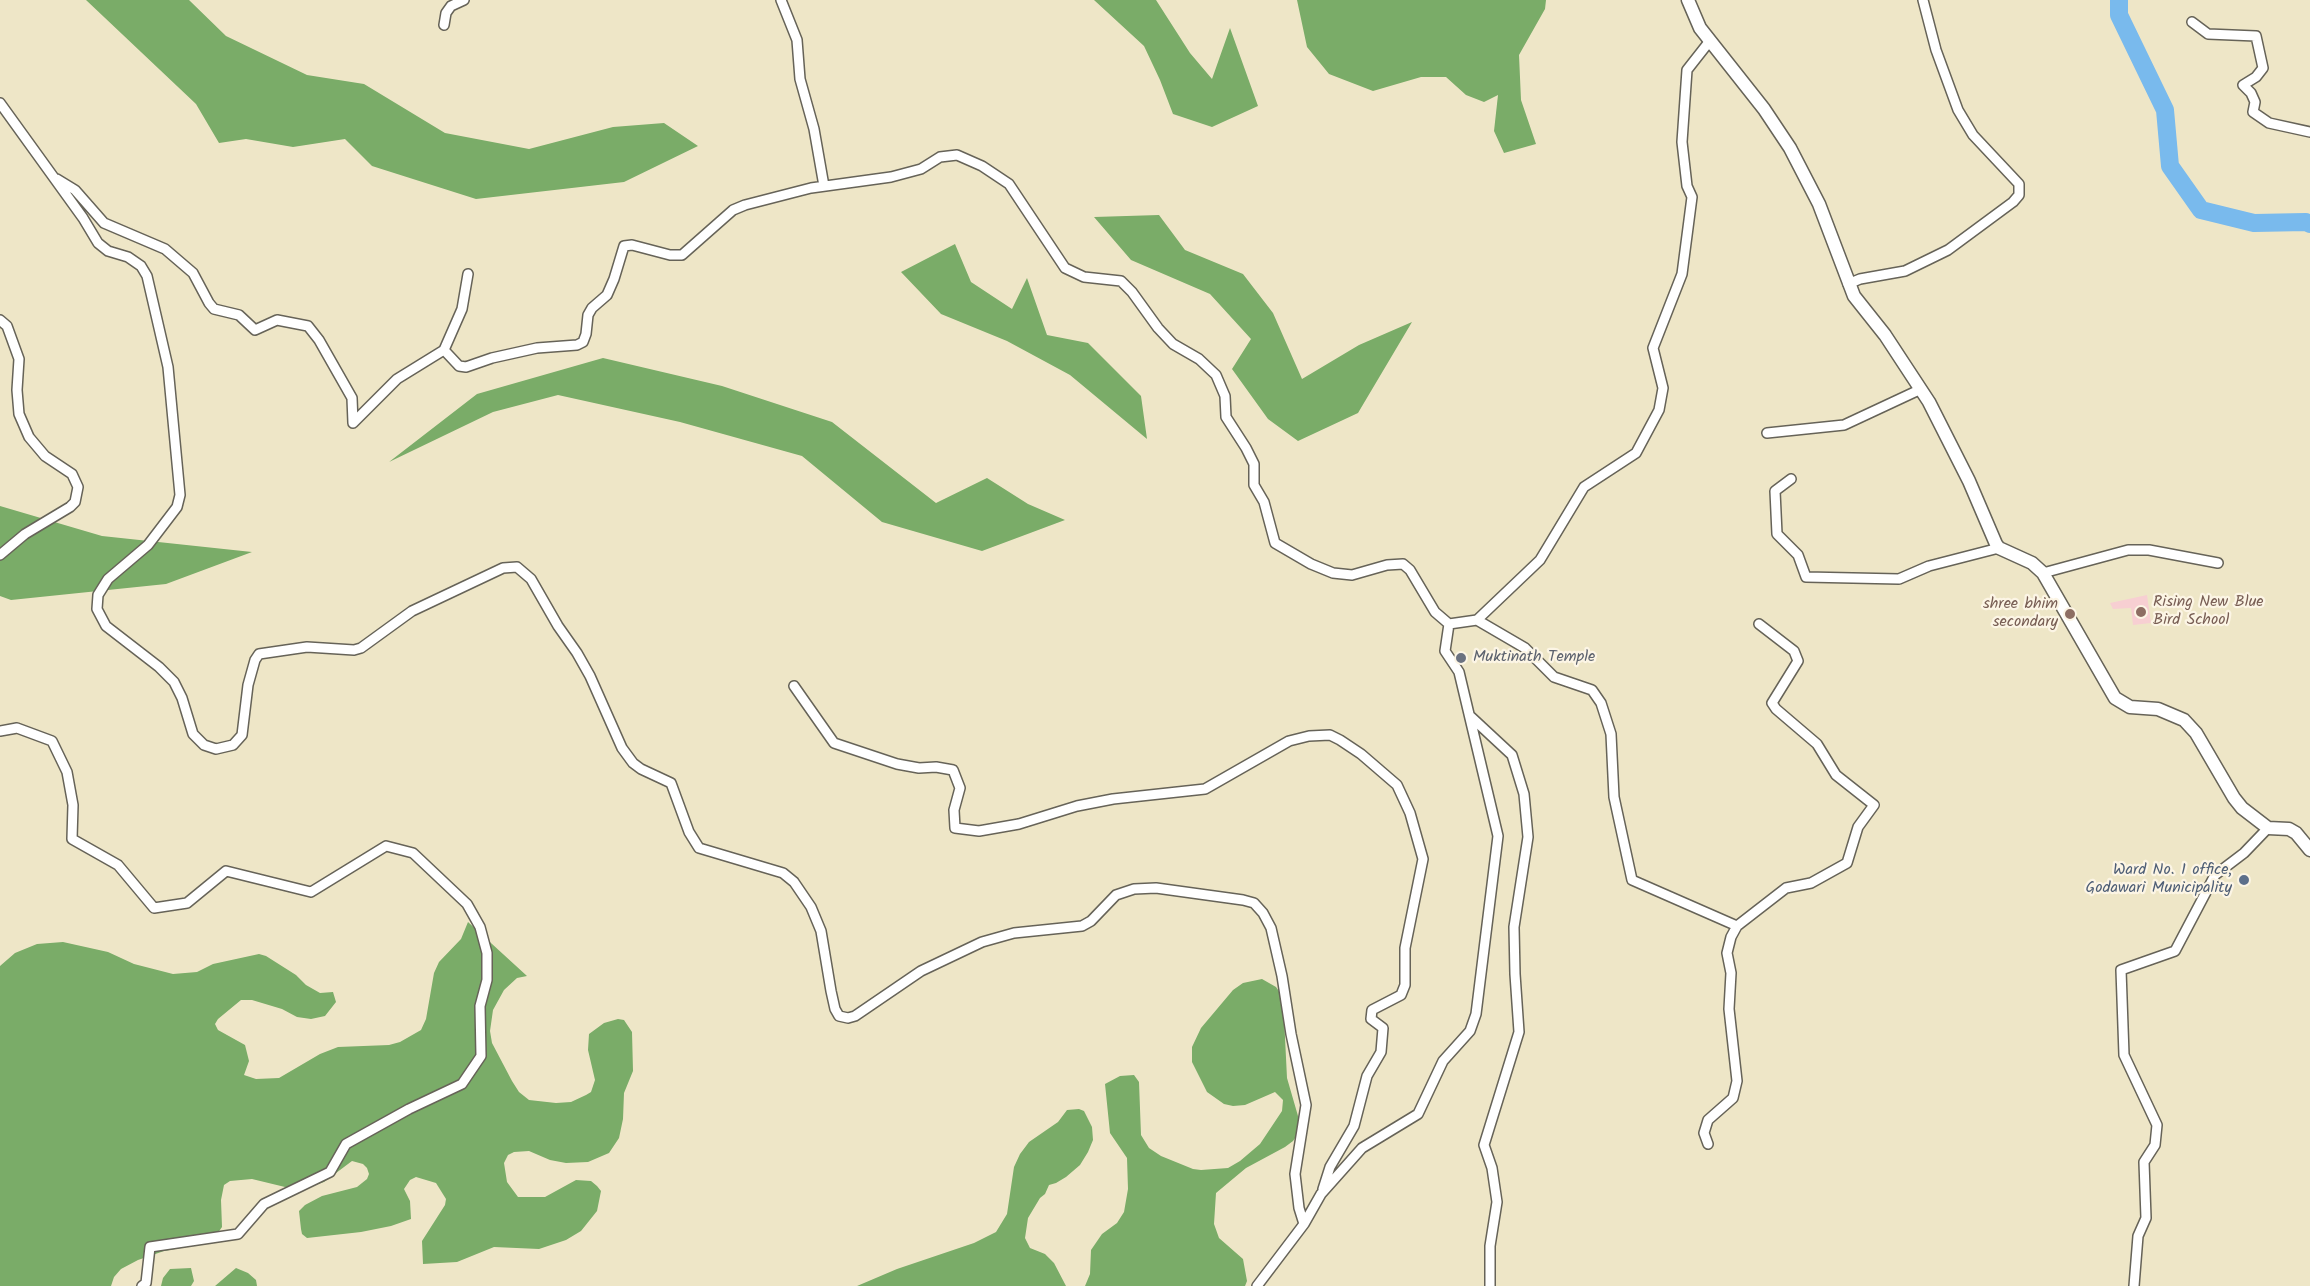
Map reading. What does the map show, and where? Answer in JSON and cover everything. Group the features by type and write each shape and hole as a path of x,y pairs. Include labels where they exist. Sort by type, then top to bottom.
{"street":[{"path":"444,25 446,13 451,6 465,0"},
{"path":"781,0 797,40 800,79 814,129 824,186"},
{"path":"1688,0 1709,42 1764,109 1790,148 1819,204 1854,296 1885,335 1938,419 1999,548 2032,563 2043,573 2115,698 2130,707 2158,709 2184,720 2196,733 2242,808 2268,828 2289,829 2296,833 2310,850"},
{"path":"1848,284 1860,279 1905,271 1948,250 2019,195 2019,184 1973,135 1958,110 1936,50 1923,0"},
{"path":"2192,22 2208,34 2256,36 2263,68 2243,85 2251,93 2255,102 2253,112 2269,123 2310,132"},
{"path":"444,350 459,366 466,367 492,358 537,348 577,345 583,342 586,334 588,315 606,295 614,279 624,246 632,245 670,255 682,255 733,210 765,199 824,186 891,177 921,169 940,157 957,155 982,166 1010,184 1065,268 1084,277 1121,281 1173,344 1199,359 1216,375 1225,396 1226,417 1254,464 1254,485 1264,502 1275,543 1311,564 1333,573 1352,575 1387,565 1403,564 1410,570 1435,612 1449,624 1477,620 1540,560 1584,487 1636,453 1659,410 1663,388 1653,348 1682,274 1692,197 1687,186 1682,142 1687,70 1709,42"},
{"path":"0,104 83,218 98,243 108,251 128,257 141,266 147,276 168,368 180,495 177,507 148,545 108,579 98,595 97,609 106,626 159,667 174,682 194,734 204,745 216,748 233,745 242,735 248,685 259,654 307,647 354,650 361,648 412,611 502,568 517,567 531,579 558,626 577,653 590,676 622,748 641,770 671,783 689,832 699,848 783,873 794,882 811,907 821,931 831,991 839,1016 848,1018 855,1016 921,971 982,942 1014,933 1083,926 1091,921 1116,895 1134,889 1156,888 1254,903 1263,913 1271,928 1282,976 1290,1034 1306,1105 1295,1174 1299,1208 1304,1224"},
{"path":"52,176 75,190 104,223 165,249 194,273 214,309 239,315 255,330 277,320 308,326 319,340 352,398 353,423 397,379 444,350 462,309 468,274"},
{"path":"0,320 7,326 19,359 17,390 19,414 29,437 45,456 72,474 78,487 75,502 70,507 25,534 0,555"},
{"path":"1767,434 1844,425 1919,390"},
{"path":"1791,479 1775,491 1777,534 1798,555 1806,577 1899,579 1929,566 1999,548"},
{"path":"2043,573 2128,550 2149,550 2218,563"},
{"path":"1477,620 1525,648 1554,677 1592,690 1601,703 1611,734 1614,797 1632,880 1737,926"},
{"path":"1321,1194 1362,1148 1418,1114 1443,1061 1470,1030 1476,1014 1498,836 1459,672 1444,651 1449,624"},
{"path":"1708,1143 1704,1133 1708,1120 1732,1098 1737,1081 1729,1009 1731,967 1727,953 1731,937 1737,926 1786,888 1810,883 1846,864 1858,827 1874,805 1836,775 1817,744 1772,703 1798,661 1794,651 1759,624"},
{"path":"794,686 834,743 897,764 953,770 960,788 954,810 955,828 979,831 1019,824 1077,806 1113,799 1205,789 1289,741 1309,736 1330,735 1340,740 1361,754 1397,786 1410,813 1423,859 1405,948 1405,985 1401,995 1372,1010 1371,1019 1383,1028 1381,1052 1367,1077 1354,1126 1330,1167 1321,1194 1304,1224 1257,1286"},
{"path":"1470,716 1512,754 1524,794 1528,837 1514,927 1519,1032 1484,1144 1492,1168 1497,1202 1490,1246 1490,1286"},
{"path":"0,731 17,728 52,741 67,772 74,805 72,839 118,865 154,908 187,903 226,871 311,892 386,846 413,853 467,904 480,927 487,953 487,980 480,1006 481,1056 462,1084 409,1109 346,1144 330,1172 264,1204 238,1234 150,1247 146,1282 142,1286"},
{"path":"2134,1286 2138,1236 2146,1218 2144,1162 2155,1145 2157,1125 2124,1055 2121,970 2175,951 2215,875 2244,853 2268,828"}],"shaded area":[{"name":"Rising New Blue Bird School","path":"2147,595 2151,623 2133,625 2131,608 2113,609 2110,603"}],"green space":[{"path":"86,0 189,0 226,36 307,75 364,84 445,133 529,149 613,127 664,123 698,146 624,182 476,199 372,166 345,139 293,147 246,139 219,143 196,104"},
{"path":"1094,0 1156,0 1190,53 1212,79 1230,28 1258,106 1212,127 1173,114 1144,46"},
{"path":"1297,0 1546,0 1545,9 1519,55 1521,100 1536,144 1504,153 1494,131 1498,95 1484,102 1466,95 1446,77 1421,77 1373,91 1329,74 1307,47"},
{"path":"1159,215 1185,250 1243,274 1273,313 1302,379 1359,345 1412,322 1358,413 1298,441 1268,419 1232,369 1251,339 1210,294 1131,260 1094,217"},
{"path":"955,244 971,282 1012,309 1027,278 1047,335 1088,343 1141,396 1147,439 1070,375 1007,341 941,314 901,272"},
{"path":"603,358 722,386 832,422 936,503 987,478 1028,504 1065,520 982,551 882,522 802,456 680,422 558,395 493,412 389,462 477,394"},
{"path":"0,506 102,536 252,552 166,584 11,600 0,596"},
{"path":"468,922 527,976 517,978 504,990 493,1010 490,1031 492,1043 512,1081 519,1092 529,1100 571,1102 591,1092 595,1080 588,1050 589,1034 604,1023 618,1019 624,1020 632,1032 633,1071 624,1093 623,1119 619,1138 609,1153 588,1162 566,1163 550,1160 529,1151 514,1152 508,1155 504,1163 507,1182 518,1197 545,1197 576,1180 591,1181 597,1186 601,1191 597,1211 581,1231 566,1240 539,1249 494,1247 457,1262 423,1264 422,1241 445,1205 446,1199 436,1183 416,1177 410,1180 404,1189 410,1201 411,1219 361,1232 307,1238 302,1234 299,1211 305,1205 322,1196 357,1187 367,1179 369,1174 367,1168 363,1164 352,1161 324,1182 312,1186 285,1187 252,1179 230,1181 224,1185 221,1200 222,1227 215,1237 198,1245 164,1251 138,1260 121,1269 114,1277 111,1286 0,1286 0,966 15,953 37,944 63,942 108,952 134,964 173,974 197,972 213,964 259,954 266,956 320,993 333,992 336,1002 325,1016 311,1019 297,1017 282,1009 252,1000 241,1000 218,1019 215,1024 218,1030 245,1045 249,1061 244,1075 256,1079 279,1078 320,1054 338,1047 389,1045 400,1042 421,1030 426,1019 434,973 439,962 461,939"},
{"path":"1262,979 1276,987 1283,997 1287,1078 1300,1131 1285,1147 1246,1168 1216,1193 1214,1224 1219,1238 1243,1259 1247,1281 1245,1286 1085,1286 1090,1274 1091,1250 1102,1234 1117,1223 1124,1212 1128,1189 1127,1158 1110,1133 1105,1084 1120,1076 1134,1075 1139,1082 1141,1135 1149,1148 1161,1156 1201,1170 1228,1168 1240,1161 1260,1144 1282,1111 1283,1100 1275,1092 1245,1105 1224,1104 1207,1092 1192,1062 1192,1047 1201,1028 1233,990 1243,983"},
{"path":"1067,1110 1084,1111 1092,1127 1093,1140 1088,1152 1080,1165 1066,1177 1049,1185 1028,1218 1025,1238 1030,1248 1045,1254 1054,1263 1066,1286 857,1286 897,1269 974,1243 996,1232 1007,1214 1014,1167 1020,1154 1029,1142 1058,1122"},
{"path":"191,1268 194,1281 191,1286 161,1286 163,1278 170,1269"},
{"path":"236,1268 248,1273 256,1280 257,1286 215,1286"}],"waterway":[{"path":"2119,0 2119,15 2165,110 2170,166 2201,210 2254,223 2306,222 2310,224"}],"place":[{"name":"Rising New Blue Bird School","path":"2141,612"},
{"name":"shree bhim secondary","path":"2070,614"},
{"name":"Muktinath Temple","path":"1461,658"},
{"name":"Ward No. 1 office, Godawari Municipality","path":"2244,880"}]}
